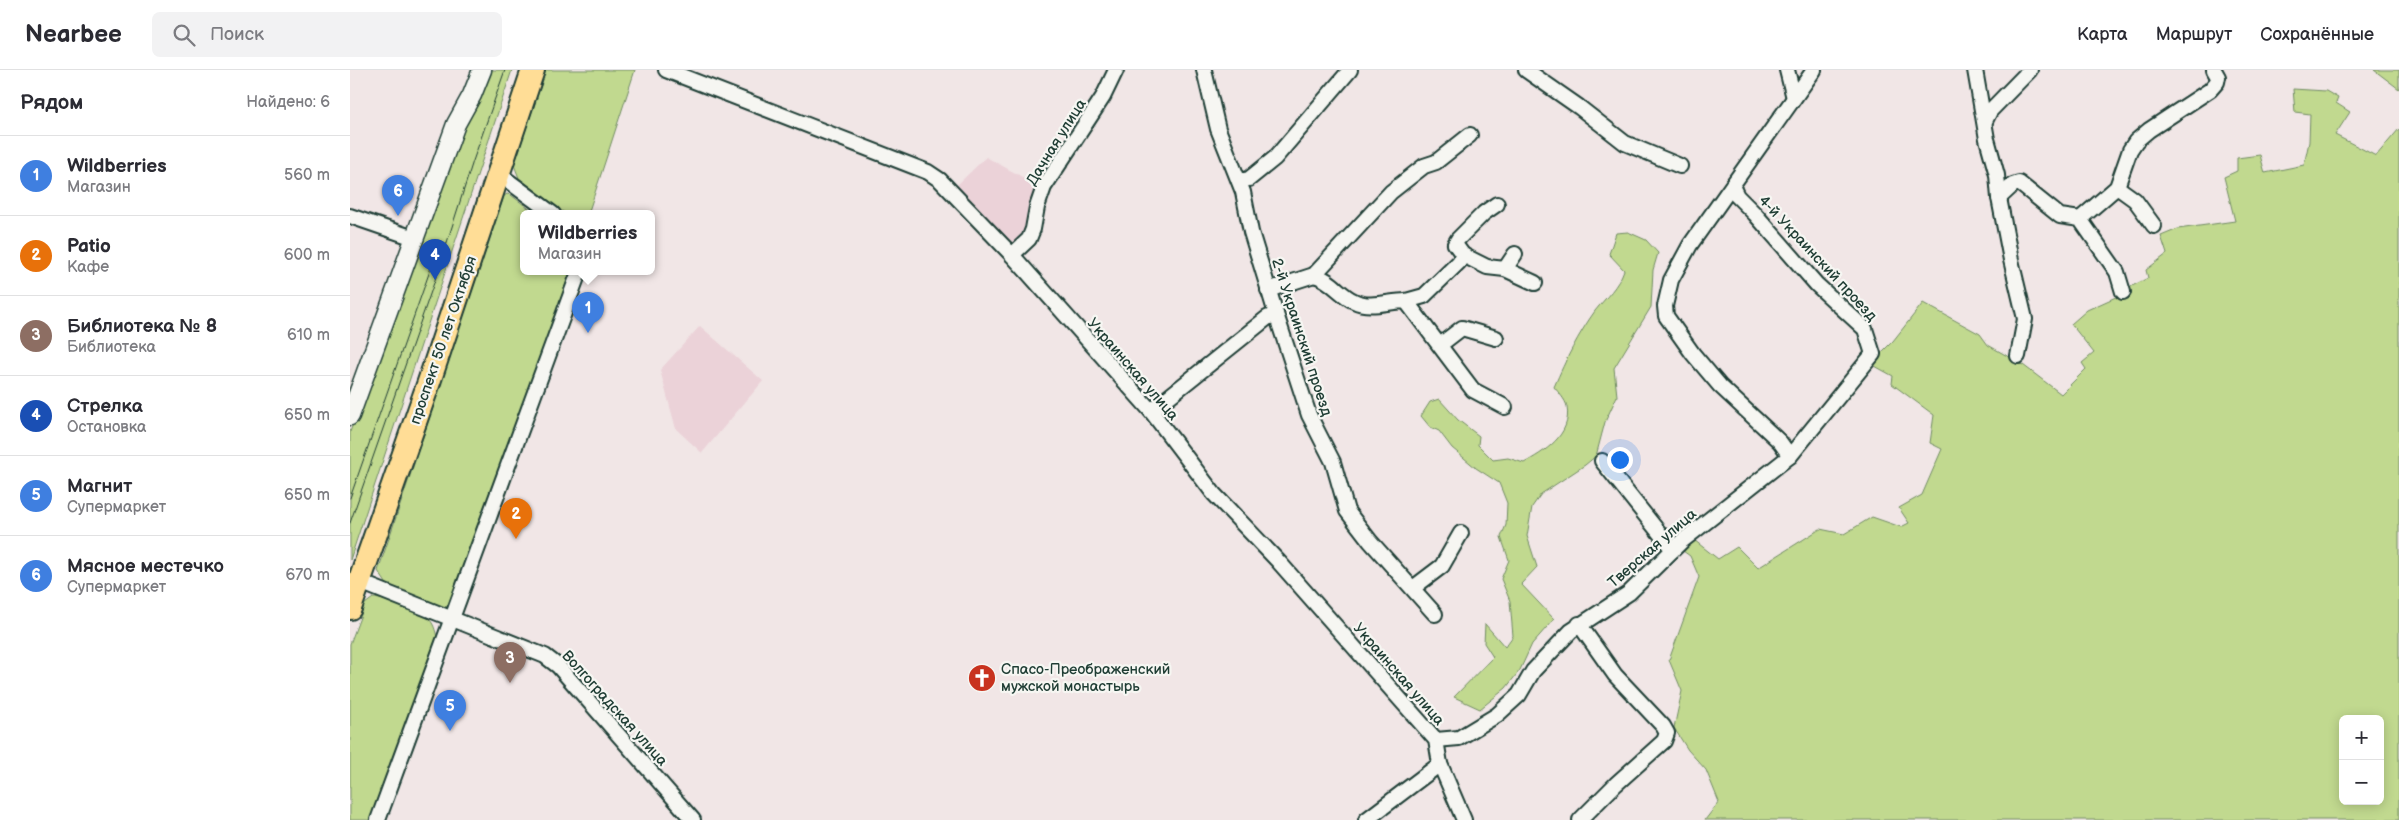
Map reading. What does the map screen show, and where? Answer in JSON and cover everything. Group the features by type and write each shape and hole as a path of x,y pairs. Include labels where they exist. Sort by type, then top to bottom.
{"main road":[{"name":"проспект 50 лет Октября","path":"350,608 533,70"}],"street":[{"path":"350,416 456,124 472,95 482,70"},
{"name":"Украинская улица","path":"666,70 928,172 940,180 1012,255 1151,411 1214,494 1278,561 1436,740 1440,764 1464,820"},
{"name":"Дачная улица","path":"1012,255 1028,239 1033,229 1036,207 1044,187 1103,97 1116,70"},
{"name":"2-й Украинский проезд","path":"1204,70 1218,129 1239,181 1251,232 1268,290 1309,414 1333,462 1347,511 1370,541 1435,614"},
{"path":"1239,181 1249,179 1275,158 1350,70"},
{"path":"1526,70 1579,107 1625,143 1680,166"},
{"path":"1787,70 1794,98"},
{"path":"1790,456 1780,442 1720,386 1679,336 1666,316 1665,306 1672,280 1690,245 1814,70"},
{"path":"1976,70 1987,140 1998,175 1999,198 2026,319 2018,356"},
{"path":"1985,121 1990,111 2030,70"},
{"path":"2080,219 2117,187 2130,150 2136,141 2149,130 2210,90 2217,82 2218,77 2214,70"},
{"path":"1268,290 1314,275 1391,192 1424,166 1436,162 1470,136"},
{"path":"499,174 547,210"},
{"path":"1999,198 2013,185 2019,183 2060,216 2080,219 2117,272 2123,292"},
{"name":"4-й Украинский проезд","path":"1732,186 1737,196 1817,285 1865,330 1874,354"},
{"path":"2117,187 2134,200 2154,226"},
{"path":"1497,204 1484,213 1455,244 1463,255 1487,267 1505,269 1535,283"},
{"path":"350,216 414,238"},
{"path":"1505,269 1514,254"},
{"path":"1314,275 1322,277 1354,302 1371,305 1406,301 1424,296 1463,255"},
{"path":"378,820 578,275"},
{"path":"1406,301 1473,390 1505,407"},
{"path":"1151,411 1267,318 1276,314"},
{"path":"1440,345 1462,328 1496,338"},
{"name":"Тверская улица","path":"1436,740 1459,738 1497,715 1519,695 1541,661 1579,624 1629,593 1673,550 1790,456 1874,354"},
{"path":"1602,461 1673,550"},
{"path":"1413,588 1442,566 1461,533"},
{"name":"Волгоградская улица","path":"360,582 545,656 558,666 693,820"},
{"path":"1579,624 1615,675 1663,726 1667,733 1664,741 1616,784 1580,820"},
{"path":"1366,820 1440,764"}],"shaded area":[{"path":"986,157 1039,186 1028,229 1017,245 1011,245 955,187"},
{"path":"700,326 763,381 702,453 676,429 660,370"}],"green space":[{"path":"488,70 512,70 350,560 350,432 422,233"},
{"path":"546,70 635,70 589,210 561,210 519,178 514,165"},
{"path":"2374,70 2399,70 2399,89"},
{"path":"2293,89 2326,91 2338,98 2336,103 2350,112 2335,135 2376,156 2399,129 2399,820 1705,820 1719,802 1706,770 1688,750 1674,728 1682,691 1669,660 1699,577 1690,556 1683,551 1694,540 1718,559 1737,547 1758,568 1820,529 1844,534 1872,517 1901,527 1909,523 1899,508 1922,495 1942,449 1930,443 1934,415 1892,384 1893,376 1873,365 1877,357 1893,341 1923,303 1980,334 1988,345 2023,365 2061,394 2086,369 2082,363 2094,353 2071,324 2087,310 2118,296 2126,289 2148,278 2146,270 2167,254 2161,236 2178,229 2235,221 2224,177 2237,171 2237,158 2260,155 2265,173 2304,165 2309,142 2310,114 2295,112"},
{"path":"507,194 511,195 531,210 520,210 520,275 571,275 450,605 444,608 388,586 378,571 504,196"},
{"path":"1628,232 1646,240 1658,253 1653,270 1651,307 1614,368 1617,396 1605,422 1596,456 1541,494 1532,507 1527,536 1537,567 1521,584 1554,619 1532,644 1520,670 1506,688 1480,709 1454,697 1493,657 1484,643 1485,624 1505,647 1513,636 1510,601 1501,579 1509,560 1501,537 1506,525 1507,503 1499,483 1476,468 1452,448 1439,431 1430,427 1421,416 1430,402 1439,399 1458,420 1479,436 1478,445 1493,460 1508,458 1524,463 1548,448 1561,434 1567,417 1565,402 1554,387 1583,329 1615,287 1624,270 1609,254 1616,233"},
{"path":"373,598 386,600 419,612 432,623 437,637 371,820 350,820 350,644 365,604"}],"tram line":[{"path":"350,523 435,280 473,161 505,70"},
{"path":"350,498 433,262"}],"place":[{"name":"Мясное местечко","path":"398,216"},
{"name":"Стрелка","path":"435,280"},
{"name":"Wildberries","path":"588,333"},
{"name":"Patio","path":"516,539"},
{"name":"Спасо-Преображенский мужской монастырь","path":"982,678"},
{"name":"Библиотека № 8","path":"510,683"},
{"name":"Магнит","path":"450,731"}]}
